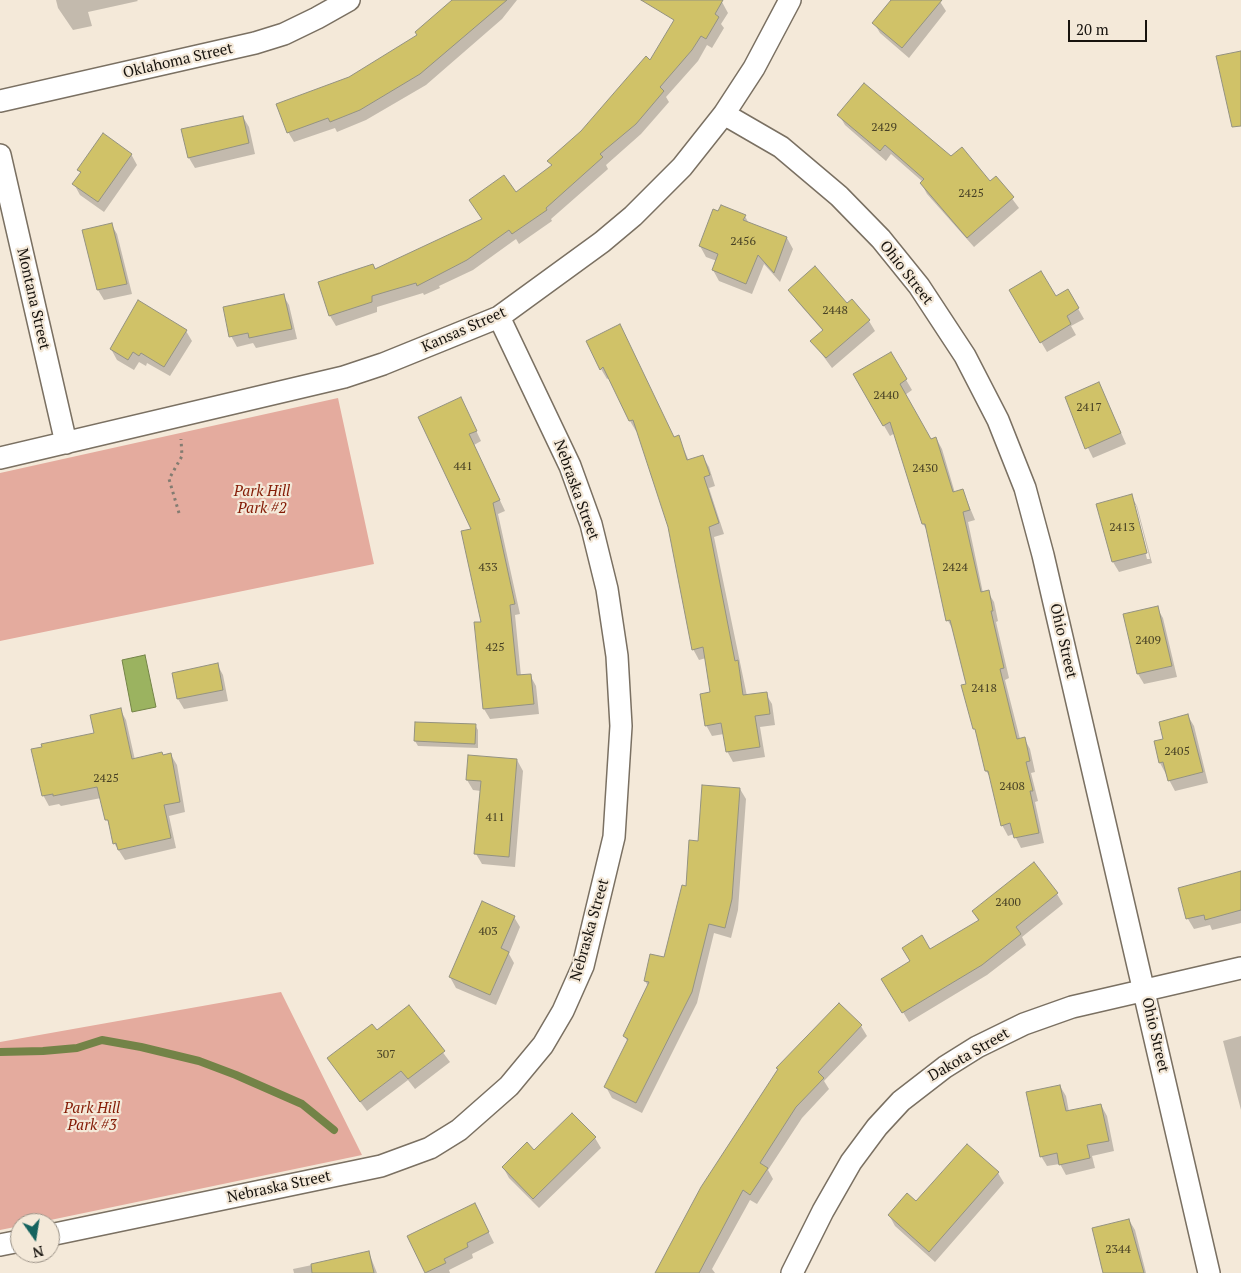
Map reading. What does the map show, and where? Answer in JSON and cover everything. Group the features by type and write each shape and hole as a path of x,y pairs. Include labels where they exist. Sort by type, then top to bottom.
{"street":[{"name":"Oklahoma Street","path":"0,101 255,43 284,34 318,18 349,0"},
{"name":"Kansas Street","path":"0,458 344,377 383,364 499,317 602,242 633,216 682,167 724,114 754,68 790,0"},
{"name":"Ohio Street","path":"724,114 781,147 839,196 881,239 919,286 965,356 998,420 1025,488 1043,555 1209,1273"},
{"name":"Montana Street","path":"0,155 66,442"},
{"name":"Nebraska Street","path":"60,1233 381,1166 430,1148 459,1130 509,1086 543,1045 563,1012 583,966 614,837 621,726 617,656 607,589 591,524 570,466 499,317"},
{"name":"Dakota Street","path":"792,1273 823,1211 851,1162 877,1126 921,1083 977,1047 1024,1024 1072,1007 1241,968"}],"path":[{"path":"179,513 169,479 182,456 181,439"}],"green space":[{"name":"Park Hill Park #2","path":"338,398 374,564 0,641 0,473"},
{"name":"Park Hill Park #3","path":"281,992 362,1155 60,1218 60,1213 10,1213 10,1228 0,1230 0,1042"}],"shaded area":[{"path":"145,655 156,707 132,712 122,660"}],"building":[{"path":"452,0 507,0 420,74 360,110 330,122 328,118 287,133 276,104 349,77 417,35 415,32"},
{"path":"641,0 723,0 715,14 719,17 706,39 701,36 692,50 660,87 664,91 636,124 600,154 603,157 546,208 547,210 512,234 509,230 467,260 417,286 416,283 372,296 372,302 329,316 318,282 373,264 375,269 482,219 469,200 504,175 516,192 552,165 547,161 581,131 646,56 650,60 674,20"},
{"path":"891,0 942,0 902,48 872,23"},
{"path":"1241,51 1241,126 1232,127 1216,56"},
{"path":"864,83 951,156 962,147 990,181 996,176 1014,197 967,238 920,183 924,179 885,145 880,151 837,115"},
{"path":"243,116 249,143 188,158 181,129"},
{"path":"103,133 132,154 98,202 72,184 81,172 77,170"},
{"path":"721,205 746,215 743,220 787,237 774,273 758,255 746,284 712,270 718,254 699,246 713,209 718,211"},
{"path":"112,223 127,284 97,290 82,230"},
{"path":"815,266 847,303 852,299 870,320 826,358 810,341 823,330 788,290"},
{"path":"1041,271 1056,296 1068,289 1079,308 1067,316 1071,324 1040,343 1009,290"},
{"path":"284,294 292,329 249,338 248,333 229,337 223,307"},
{"path":"138,300 187,330 164,367 141,353 139,356 133,352 128,360 110,349"},
{"path":"620,324 674,437 679,435 687,460 703,455 710,475 704,477 719,523 709,527 735,661 738,660 743,695 767,692 770,714 755,716 760,747 726,752 721,723 705,726 700,694 710,692 703,647 692,650 668,527 633,420 629,421 603,367 600,370 586,341"},
{"path":"891,352 907,379 900,384 931,439 936,437 953,492 963,489 970,510 963,512 981,592 989,590 993,611 991,611 1004,668 1000,669 1017,739 1025,737 1030,761 1026,762 1033,791 1030,791 1039,833 1014,838 1010,823 1001,826 988,771 985,771 975,729 973,729 961,685 966,684 950,620 946,621 925,524 922,524 890,422 883,426 853,374"},
{"path":"1099,382 1121,433 1085,449 1065,397"},
{"path":"461,397 477,431 469,434 500,500 493,503 515,604 510,605 517,675 531,674 534,704 483,709 474,622 481,622 461,531 471,529 418,417"},
{"path":"1132,494 1147,553 1112,562 1096,504"},
{"path":"1158,606 1172,666 1137,674 1123,614"},
{"path":"218,663 223,690 177,699 172,673"},
{"path":"121,708 132,759 162,752 163,755 171,753 180,802 164,805 171,838 118,850 116,843 113,844 108,820 105,820 97,787 53,796 53,794 42,796 31,749 42,747 41,744 94,733 90,715"},
{"path":"1188,714 1203,772 1168,781 1163,762 1159,763 1154,741 1163,739 1159,722"},
{"path":"415,722 476,724 475,744 414,741"},
{"path":"468,755 517,759 509,857 474,854 481,781 466,780"},
{"path":"702,785 740,788 732,899 725,928 709,924 692,992 636,1103 604,1087 628,1039 623,1036 649,982 644,981 650,954 664,957 682,885 686,886 689,840 698,841"},
{"path":"1034,862 1058,893 1016,927 1021,934 982,965 902,1013 881,979 910,961 902,948 922,935 930,949 979,920 972,911"},
{"path":"1241,871 1241,910 1205,920 1204,915 1186,919 1178,888"},
{"path":"482,901 515,916 501,948 509,952 490,995 449,977"},
{"path":"839,1003 862,1025 818,1072 824,1078 796,1107 760,1163 768,1168 750,1195 743,1190 699,1273 655,1273 701,1187 778,1069 776,1068"},
{"path":"409,1005 445,1051 408,1079 401,1071 360,1102 327,1058 372,1024 377,1030"},
{"path":"1060,1085 1066,1111 1101,1104 1109,1141 1087,1145 1090,1158 1059,1165 1057,1153 1040,1157 1026,1092"},
{"path":"572,1113 596,1137 533,1199 502,1167 527,1142 534,1150"},
{"path":"967,1144 999,1172 929,1252 888,1215 907,1193 916,1201"},
{"path":"475,1203 489,1232 467,1243 468,1247 444,1259 446,1263 425,1273 407,1236"},
{"path":"1129,1219 1144,1273 1103,1273 1092,1228"},
{"path":"369,1251 374,1273 312,1273 311,1264"}],"waterway":[{"path":"0,1052 77,1048 102,1040 141,1047 199,1061 236,1075 302,1104 334,1130"}]}
